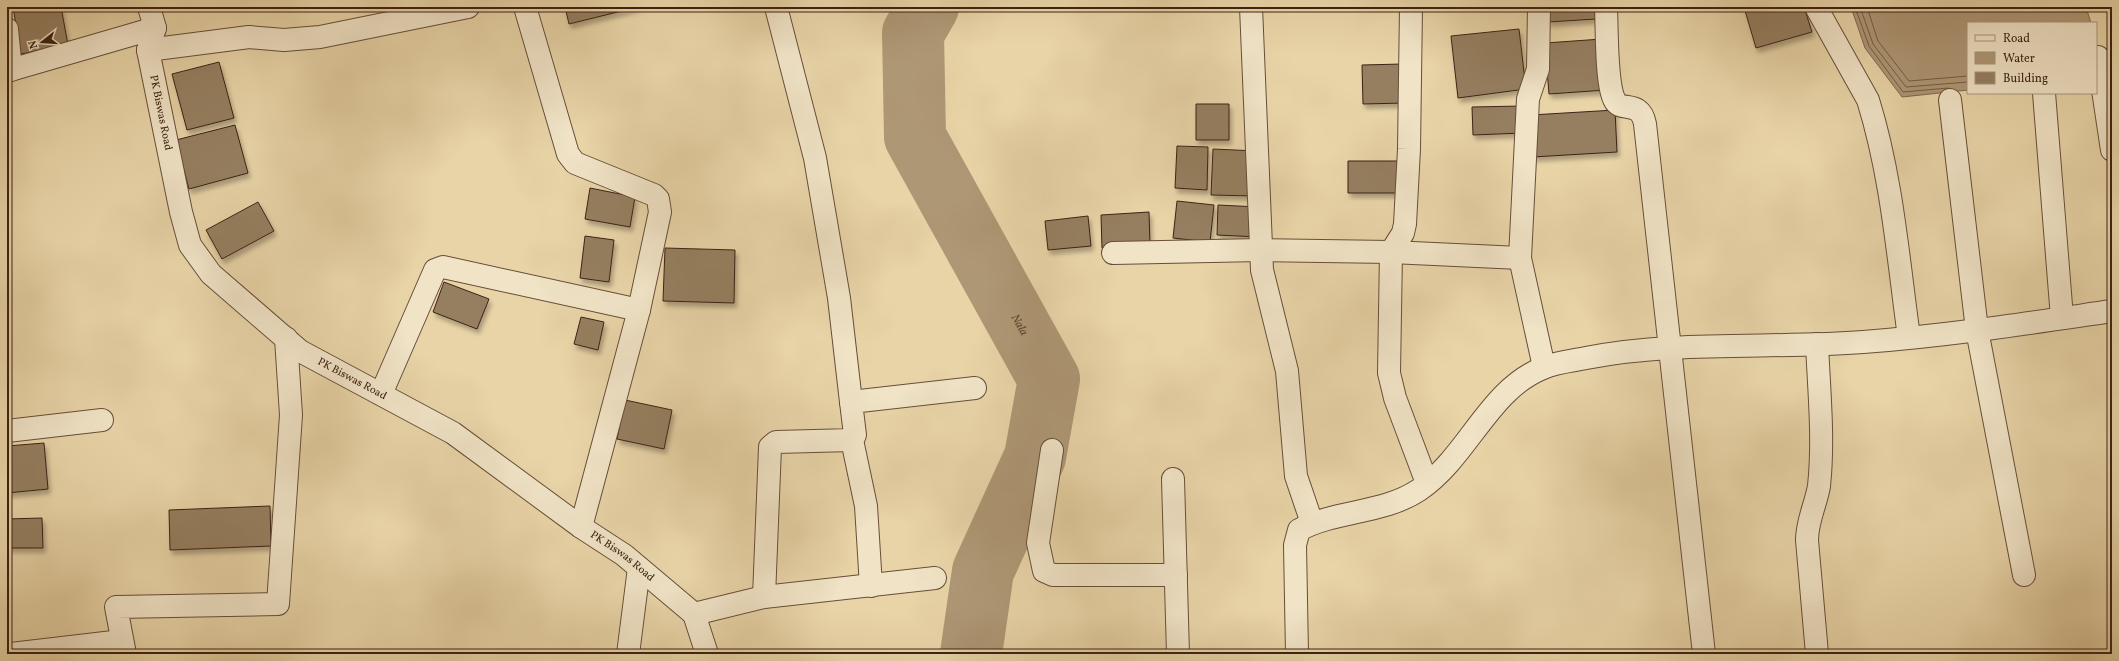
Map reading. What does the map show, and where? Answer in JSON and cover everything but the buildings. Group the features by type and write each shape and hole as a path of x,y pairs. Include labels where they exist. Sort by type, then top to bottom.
{"street":[{"path":"149,7 156,28 148,50 249,36 284,40 320,37 468,7"},
{"path":"525,7 568,154 571,159 575,163 654,194 658,199 660,212 639,310 581,527"},
{"path":"776,7 815,158 839,298 850,402 855,434 852,440 866,506 871,586"},
{"path":"1250,7 1264,282 1288,371 1296,476 1312,523"},
{"path":"1411,7 1409,149 1405,224 1403,233 1391,252 1389,373 1391,386 1426,483"},
{"path":"1538,7 1538,69 1528,99 1520,258 1544,367"},
{"path":"1606,7 1610,83 1613,98 1618,104 1640,111 1643,115 1671,348 1704,654"},
{"path":"1816,7 1868,100 1873,114 1888,185 1908,337"},
{"path":"7,29 9,70 156,28"},
{"name":"PK Biswas Road","path":"148,50 181,212 190,245 211,274 300,351 453,433 581,527 624,555 694,614"},
{"path":"2098,57 2112,150"},
{"path":"2044,94 2062,318"},
{"path":"1950,100 1977,330 2024,575"},
{"path":"1113,253 1262,250 1391,252 1520,258"},
{"path":"381,394 435,270 443,267 639,310"},
{"path":"1297,654 1295,545 1299,530 1312,523 1396,501 1420,490 1461,449 1514,383 1544,367 1611,353 1671,348 1863,342 1977,330 2112,311"},
{"path":"11,654 124,647 116,607 278,604 291,415 286,338"},
{"path":"1817,344 1820,467 1818,487 1808,528 1807,540 1817,654"},
{"path":"850,402 975,388"},
{"path":"7,431 102,420"},
{"path":"764,597 770,447 776,442 852,440"},
{"path":"1052,450 1038,543 1044,570 1053,575 1176,575"},
{"path":"1173,480 1178,654"},
{"path":"628,654 639,568"},
{"path":"707,654 694,614 764,597 934,578"}],"water":[{"path":"1851,7 2086,7 2091,22 1967,22 1967,90 1902,97 1865,48"}],"waterway":[{"name":"Nala","path":"928,7 913,33 915,137 1049,379 1035,457 983,571 971,654"}]}
